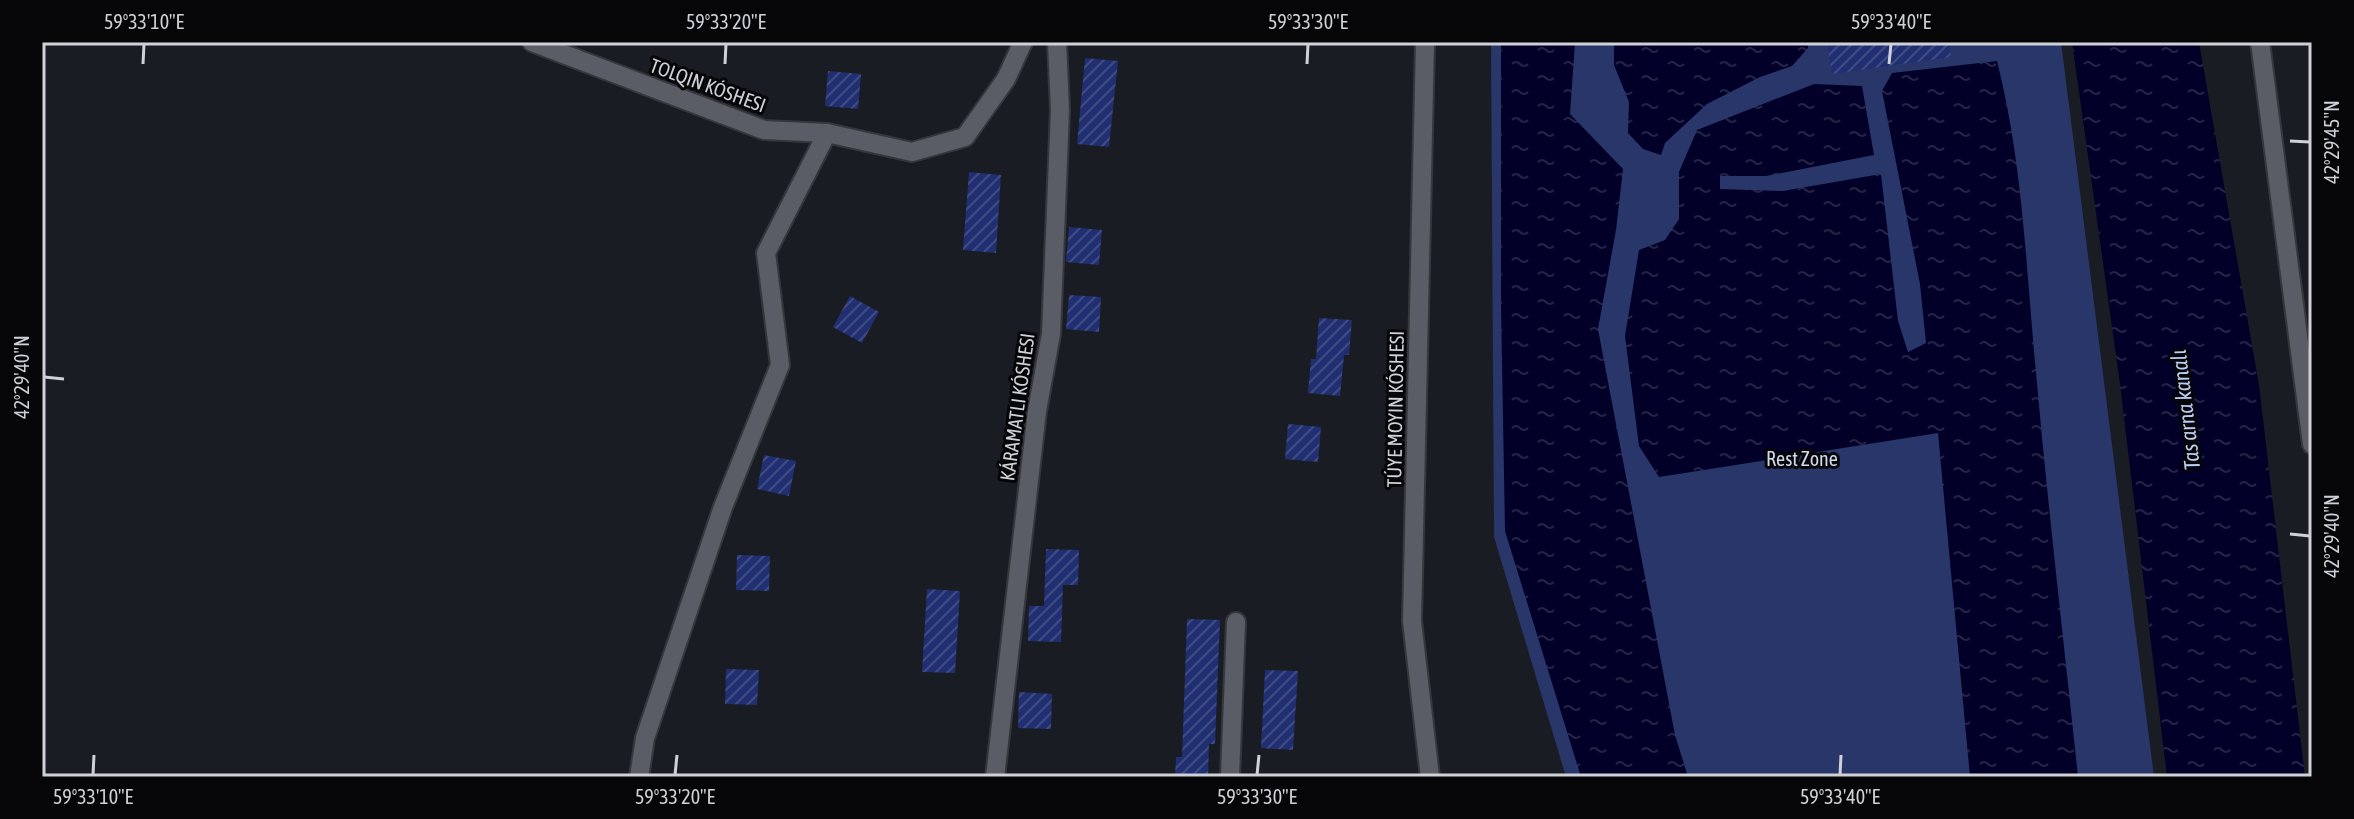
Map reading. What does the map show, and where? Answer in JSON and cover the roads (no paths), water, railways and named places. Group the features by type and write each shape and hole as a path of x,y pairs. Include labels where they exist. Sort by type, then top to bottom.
{"street":[{"path":"532,42 764,130 827,133 912,152 965,137 1006,79 1023,42"},
{"path":"995,777 1037,411 1051,334 1060,110 1057,42"},
{"path":"1425,42 1412,621 1430,777"},
{"path":"2260,42 2312,444"},
{"path":"639,777 645,738 718,522 780,365 766,253 827,133"},
{"path":"1230,777 1236,622"}],"water":[{"path":"1501,42 1575,42 1570,114 1623,169 1616,230 1598,329 1675,735 1688,777 1581,777 1505,531"},
{"path":"1614,42 1808,42 1808,48 1792,66 1760,77 1707,104 1665,143 1661,155 1643,149 1628,133 1629,102 1614,65"},
{"name":"Tas arna kanalı","path":"2072,42 2199,42 2259,385 2305,777 2167,777 2120,384"},
{"path":"1997,61 2018,177 2078,777 1970,777 1938,433 1659,477 1639,446 1625,336 1639,250 1665,240 1679,219 1679,172 1697,130 1814,84 1862,86 1874,155 1766,176 1720,176 1720,189 1783,191 1881,174 1898,321 1908,352 1926,343 1920,284 1882,91 1892,73"}],"park label":[{"name":"Rest Zone","path":"1802,458"}]}
